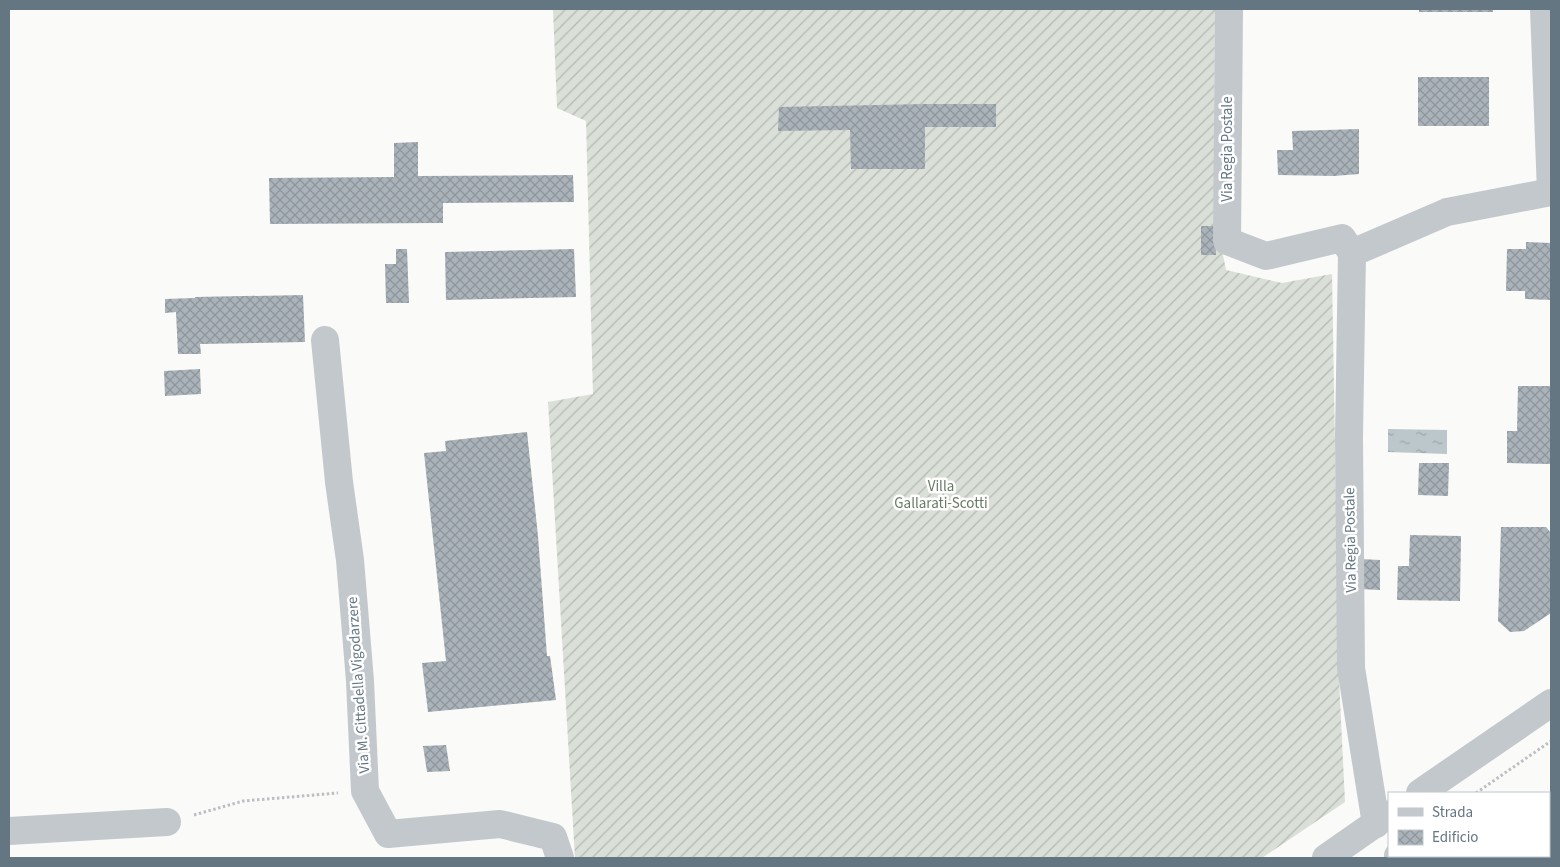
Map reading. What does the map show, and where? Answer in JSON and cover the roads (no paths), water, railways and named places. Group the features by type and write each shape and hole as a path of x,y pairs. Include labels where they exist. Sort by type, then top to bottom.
{"street":[{"name":"Via Regia Postale","path":"1229,9 1227,241 1266,256 1342,238 1352,253 1349,437 1351,668 1382,819"},
{"path":"1352,253 1447,212 1551,192 1544,9"},
{"name":"Via M. Cittadella Vigodarzere","path":"324,340 339,482 350,560 360,681 365,791 388,834 500,824 553,837 560,858"},
{"path":"1421,792 1551,703"},
{"path":"1326,858 1382,819"},
{"path":"9,831 167,822"}],"water":[{"path":"1388,429 1447,430 1447,454 1388,452"}],"park label":[{"name":"Villa Gallarati-Scotti","path":"941,494"}]}
